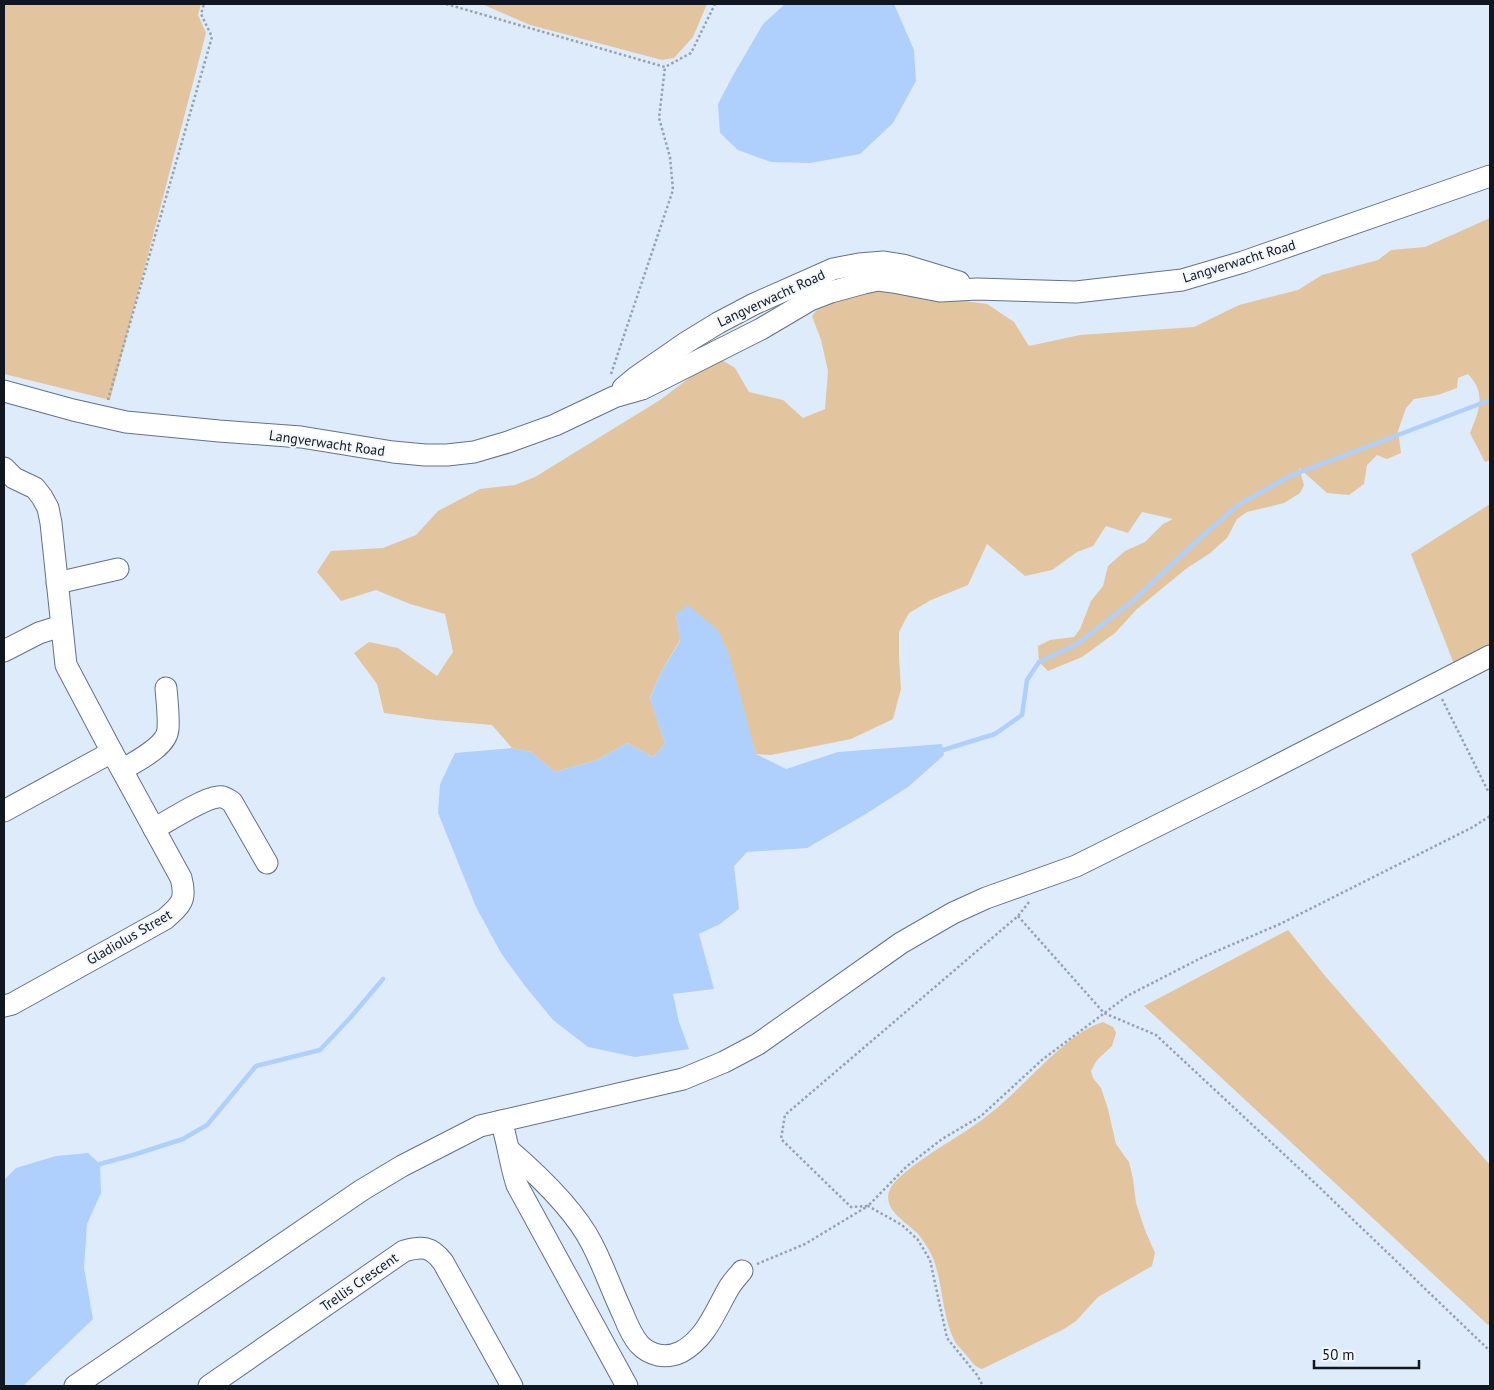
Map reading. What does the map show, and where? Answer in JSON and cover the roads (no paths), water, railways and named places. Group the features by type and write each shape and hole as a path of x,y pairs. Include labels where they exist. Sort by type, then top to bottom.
{"street":[{"name":"Langverwacht Road","path":"4,391 103,418 126,422 210,431 300,436 425,456 474,452 556,425 612,398 635,378 718,322 833,269 884,262 903,264 977,289 1076,292 1182,280 1243,262 1490,176"},
{"name":"Gladiolus Street","path":"4,468 14,478 35,488 48,508 66,666 181,878 184,890 183,898 178,908 165,919 12,1004 4,1006"},
{"path":"57,583 118,569"},
{"path":"4,651 39,632 61,626"},
{"path":"75,1386 362,1190 402,1166 480,1126 683,1079 724,1062 758,1044 901,943 953,912 986,898 1076,866 1255,777 1490,656"},
{"path":"4,811 117,761 158,747 165,739 168,730 166,688"},
{"path":"154,829 208,800 218,797 226,798 232,802 267,863"},
{"path":"502,1120 511,1168 517,1185 627,1386"},
{"path":"509,1150 574,1215 592,1244 630,1330 639,1344 649,1352 660,1356 669,1356 690,1346 704,1332 730,1286 742,1271"},
{"name":"Trellis Crescent","path":"209,1386 404,1251 422,1248 438,1255 444,1262 512,1386"}],"water":[{"path":"785,4 894,4 914,50 916,81 893,123 860,154 810,163 771,162 738,150 720,133 718,104 763,24"},
{"path":"688,605 718,630 729,654 756,754 786,769 838,752 942,744 944,755 908,787 807,848 747,852 734,866 739,909 720,924 699,934 714,989 673,994 679,1022 689,1049 635,1057 588,1047 553,1020 501,953 476,907 438,813 440,784 455,753 512,748 531,752 555,772 597,760 627,743 653,757 665,744 650,699 659,676 680,641 676,614"},
{"path":"88,1153 100,1164 101,1193 87,1224 84,1268 93,1319 23,1386 4,1386 4,1180 16,1168 56,1156"}],"waterway":[{"path":"943,750 995,734 1022,715 1027,680 1039,662 1077,644 1133,601 1238,505 1290,476 1490,400"},
{"path":"100,1164 183,1139 207,1125 256,1066 320,1050 383,979"}]}
